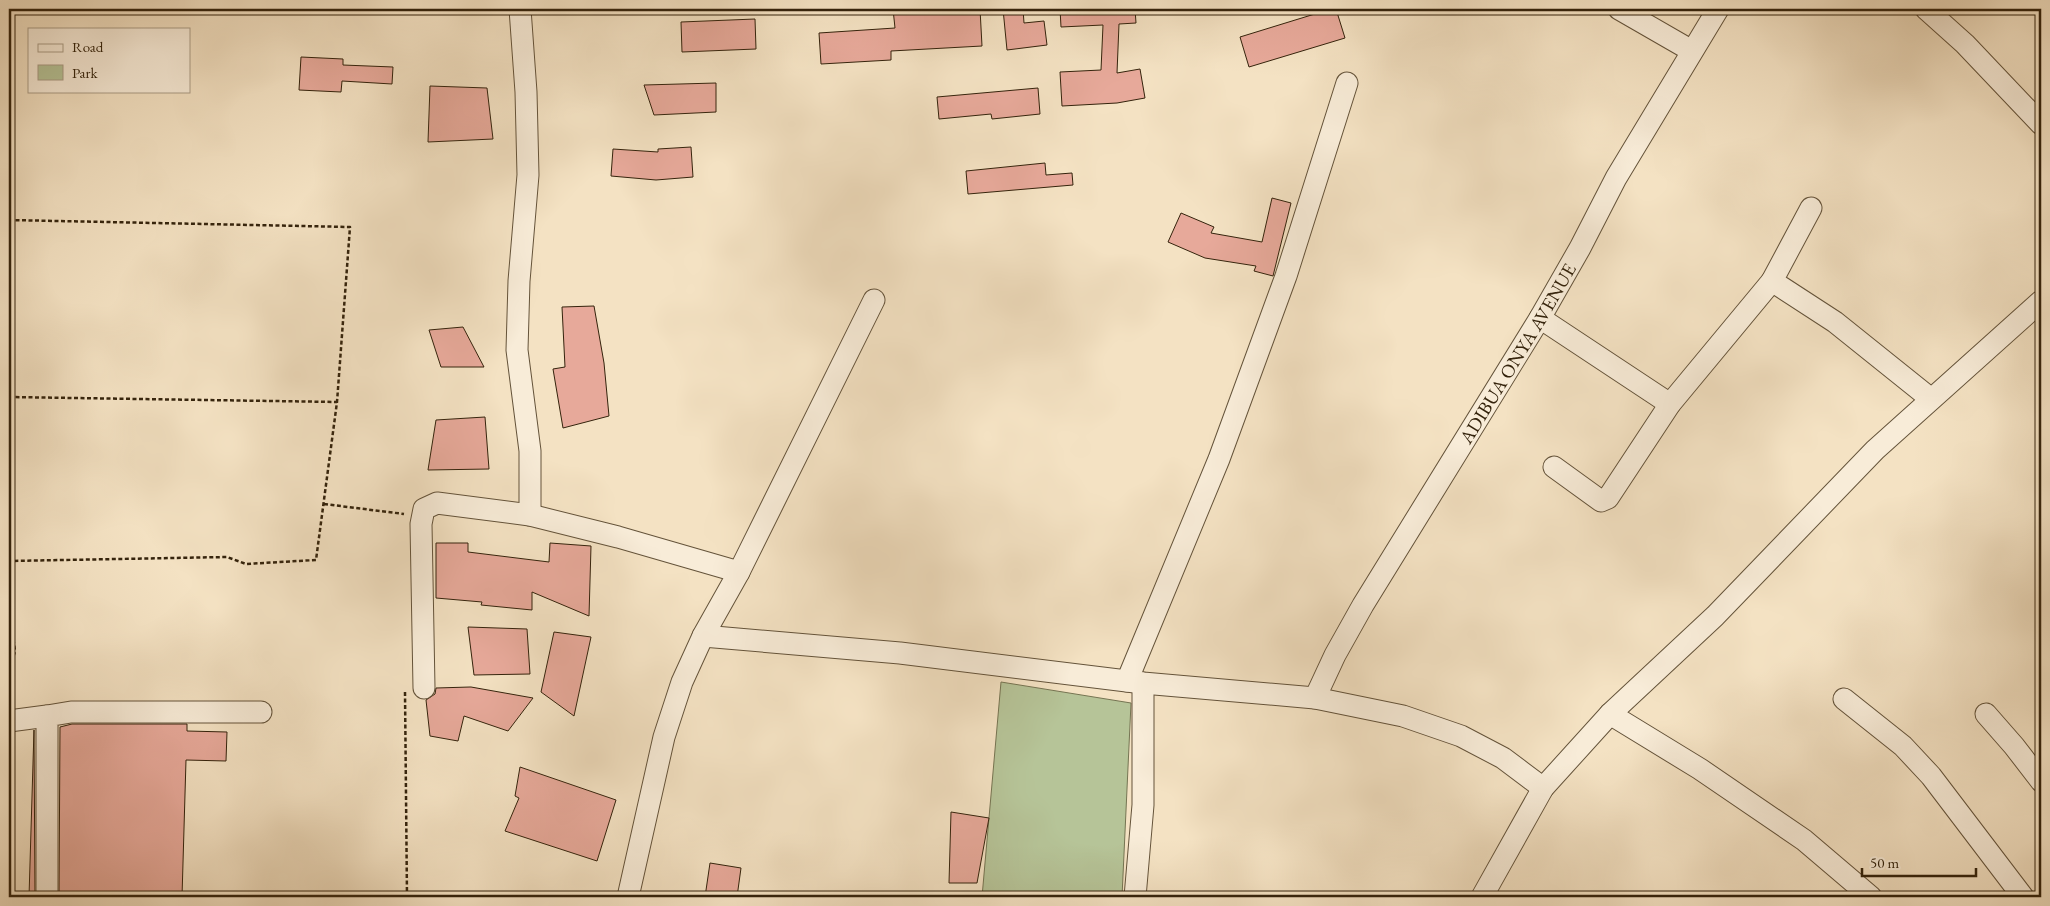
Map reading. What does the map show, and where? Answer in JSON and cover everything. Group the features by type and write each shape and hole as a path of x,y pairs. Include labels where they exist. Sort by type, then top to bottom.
{"street":[{"path":"520,9 526,92 528,175 518,281 517,350 530,451 530,515"},
{"path":"1619,9 1692,51"},
{"name":"ADIBUA ONYA AVENUE","path":"1315,698 1334,655 1363,605 1506,370 1540,318 1580,248 1616,178 1718,9"},
{"path":"1926,9 1965,44 2041,124"},
{"path":"1135,897 1143,805 1135,682 1286,276 1347,83"},
{"path":"1554,467 1601,501 1608,498 1670,404 1772,281 1811,208"},
{"path":"1772,281 1835,322 1931,399"},
{"path":"628,897 664,737 682,682 703,636 739,572 874,300"},
{"path":"1482,897 1543,788 1610,714 1716,616 1875,450 2041,301"},
{"path":"1540,318 1670,404"},
{"path":"415,690 421,524 424,509 437,503 530,515 618,537 739,572"},
{"path":"703,636 900,653 1135,682 1315,698 1403,716 1461,736 1503,758 1543,788"},
{"path":"1844,699 1903,746 1931,776 2024,897"},
{"path":"9,721 71,712 261,712"},
{"path":"1610,714 1700,769 1804,840 1871,897"},
{"path":"1986,714 2014,746 2041,782"},
{"path":"46,716 47,897"},
{"path":"2033,897 2041,890"}],"path":[{"path":"9,220 350,227 337,402 316,560 246,564 227,557 9,561"},
{"path":"9,397 337,402"},
{"path":"324,504 404,514 404,524"},
{"path":"9,607 16,651 9,673"},
{"path":"407,897 415,690"}],"green space":[{"path":"1001,682 1131,703 1122,897 982,897"}],"building":[{"path":"893,9 980,9 982,46 891,51 891,60 821,64 819,33 895,28"},
{"path":"1003,9 1023,9 1024,23 1044,21 1047,45 1007,50"},
{"path":"1060,9 1135,9 1136,23 1119,24 1117,73 1140,69 1145,98 1117,103 1062,106 1060,72 1101,70 1103,25 1061,27"},
{"path":"1336,9 1345,38 1249,67 1240,37"},
{"path":"755,19 756,49 682,52 681,22"},
{"path":"301,57 343,59 343,65 393,67 392,84 342,81 341,92 299,90"},
{"path":"716,83 716,112 654,115 644,85"},
{"path":"430,86 487,88 493,139 428,142"},
{"path":"1038,88 1040,114 992,119 991,114 939,119 937,97"},
{"path":"691,147 693,177 656,180 611,176 613,149 658,152 658,149"},
{"path":"1045,163 1046,175 1072,173 1073,185 968,194 966,171"},
{"path":"1272,198 1291,203 1273,276 1254,271 1256,266 1205,258 1168,242 1181,213 1214,227 1211,233 1262,242"},
{"path":"594,306 604,363 609,416 563,428 553,369 565,367 562,307"},
{"path":"463,327 484,367 441,367 429,330"},
{"path":"485,417 489,469 428,470 436,420"},
{"path":"436,543 468,543 468,552 549,562 550,543 591,546 589,616 532,592 532,610 481,605 482,602 436,598"},
{"path":"468,627 527,629 530,674 474,675"},
{"path":"554,632 591,637 574,716 541,692"},
{"path":"470,687 533,698 508,731 464,716 458,741 430,736 426,700 435,694 436,688"},
{"path":"72,724 187,724 187,731 227,732 226,761 186,760 182,897 59,897 60,727"},
{"path":"34,730 35,897 29,897"},
{"path":"520,767 616,800 597,861 505,831 519,798 515,796"},
{"path":"951,812 989,818 977,883 949,883"},
{"path":"710,863 741,868 737,897 705,897"}]}
